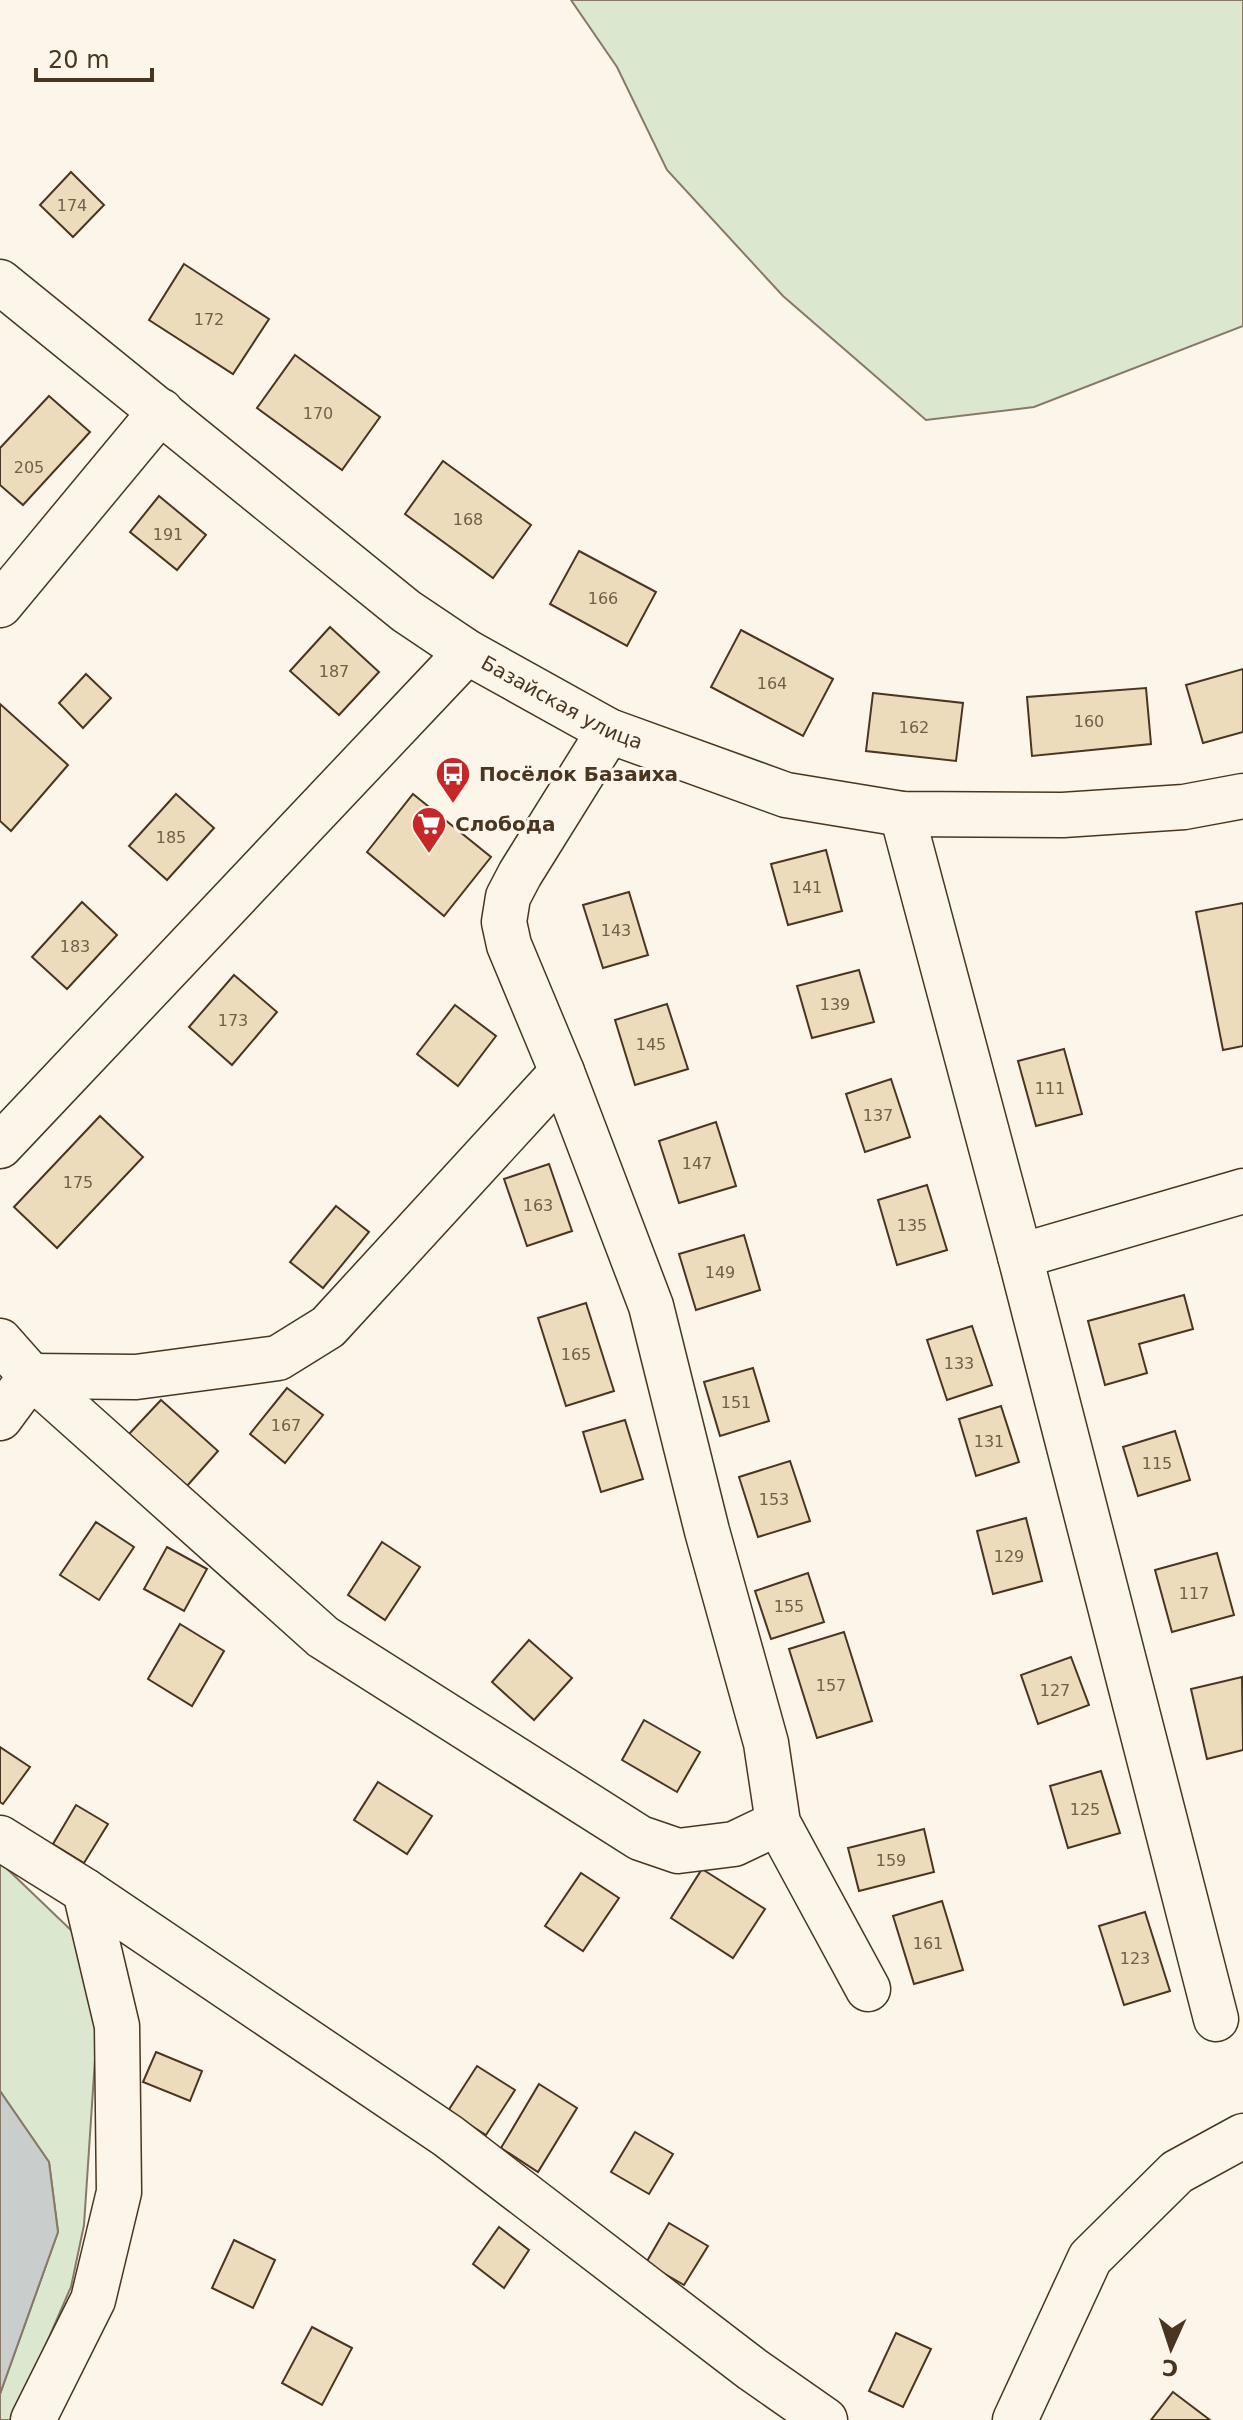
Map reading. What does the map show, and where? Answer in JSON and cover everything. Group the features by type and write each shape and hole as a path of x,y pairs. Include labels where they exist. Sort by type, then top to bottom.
{"street":[{"name":"Базайская улица","path":"0,282 406,611 467,652 609,731 786,795 902,814 1063,815 1184,807 1243,796"},
{"path":"0,605 161,411"},
{"path":"0,1146 467,652"},
{"path":"609,731 520,874 508,897 504,922 509,945 562,1072 651,1306 707,1531 766,1743 778,1823 868,1989"},
{"path":"902,814 1020,1256 1216,2019"},
{"path":"31,1376 136,1377 278,1358 328,1327 562,1072"},
{"path":"1020,1256 1243,1191"},
{"path":"0,1341 31,1376 323,1637 640,1838 678,1851 734,1844 778,1823"},
{"path":"0,1418 31,1376"},
{"path":"0,1838 85,1891 448,2136 752,2369 825,2420"},
{"path":"33,2420 93,2300 119,2192 117,2026 85,1891"},
{"path":"1015,2420 1090,2258 1177,2172 1243,2136"}],"green space":[{"path":"571,0 1243,0 1243,326 1034,407 926,420 783,296 667,170 617,67"},
{"path":"0,1862 73,1932 97,2029 84,2225 71,2287 13,2420 0,2420 0,2394 58,2232 49,2162 0,2091"}],"shaded area":[{"path":"0,2091 49,2162 58,2232 0,2394"}],"building":[{"path":"71,172 104,205 73,237 40,205"},
{"path":"184,264 269,319 233,374 149,320"},
{"path":"295,355 380,417 342,470 257,408"},
{"path":"49,396 90,432 23,505 0,485 0,448"},
{"path":"443,461 531,525 493,578 405,514"},
{"path":"159,496 206,535 177,570 130,532"},
{"path":"579,551 656,592 627,646 550,604"},
{"path":"330,627 379,672 339,715 290,671"},
{"path":"741,630 833,679 803,736 711,687"},
{"path":"1243,669 1243,732 1203,743 1186,685"},
{"path":"86,674 111,698 83,728 59,703"},
{"path":"1146,688 1151,744 1032,756 1027,697"},
{"path":"873,693 963,703 956,761 866,751"},
{"path":"0,704 68,765 11,831 0,821"},
{"path":"176,794 214,828 167,880 129,846"},
{"name":"Слобода","path":"413,794 491,857 444,916 367,852"},
{"path":"826,850 842,911 788,925 771,864"},
{"path":"629,892 648,955 603,968 583,905"},
{"path":"82,902 117,935 67,989 32,957"},
{"path":"1243,903 1243,1046 1223,1050 1196,912"},
{"path":"859,970 874,1022 812,1038 797,986"},
{"path":"234,975 277,1012 232,1065 189,1027"},
{"path":"667,1004 688,1069 635,1085 615,1020"},
{"path":"455,1005 496,1036 458,1086 417,1054"},
{"path":"1064,1049 1082,1114 1036,1126 1018,1061"},
{"path":"891,1079 910,1137 865,1152 846,1094"},
{"path":"100,1116 143,1157 57,1248 14,1207"},
{"path":"716,1122 736,1186 679,1203 659,1141"},
{"path":"549,1164 572,1231 527,1246 504,1179"},
{"path":"927,1185 947,1250 897,1265 878,1200"},
{"path":"336,1206 369,1232 323,1288 290,1262"},
{"path":"744,1235 760,1290 696,1310 679,1254"},
{"path":"1184,1295 1193,1329 1139,1344 1147,1373 1105,1385 1088,1321"},
{"path":"586,1303 614,1391 566,1406 538,1318"},
{"path":"972,1326 992,1385 947,1400 927,1340"},
{"path":"753,1368 769,1421 720,1436 704,1382"},
{"path":"287,1388 323,1415 285,1463 250,1434"},
{"path":"161,1400 218,1451 187,1486 129,1434"},
{"path":"1001,1406 1019,1462 976,1476 959,1419"},
{"path":"625,1420 643,1479 601,1492 583,1432"},
{"path":"1175,1431 1190,1480 1138,1496 1123,1447"},
{"path":"790,1461 810,1521 758,1537 739,1477"},
{"path":"1026,1518 1042,1581 993,1594 977,1531"},
{"path":"96,1522 134,1547 99,1600 60,1575"},
{"path":"382,1542 420,1567 385,1620 348,1595"},
{"path":"167,1547 207,1569 184,1611 144,1589"},
{"path":"1217,1553 1234,1615 1172,1632 1155,1570"},
{"path":"808,1573 824,1622 771,1639 755,1591"},
{"path":"180,1624 224,1651 192,1706 148,1679"},
{"path":"844,1632 872,1721 817,1738 789,1649"},
{"path":"529,1640 572,1678 534,1720 492,1682"},
{"path":"1071,1657 1089,1705 1038,1724 1021,1675"},
{"path":"1242,1677 1243,1750 1207,1759 1191,1689"},
{"path":"644,1720 700,1752 677,1792 622,1760"},
{"path":"0,1747 30,1767 3,1804 0,1802"},
{"path":"1101,1771 1120,1833 1068,1848 1050,1786"},
{"path":"378,1782 432,1816 407,1854 354,1820"},
{"path":"76,1805 108,1824 84,1863 53,1844"},
{"path":"924,1829 934,1872 859,1891 848,1848"},
{"path":"702,1869 765,1909 733,1958 671,1918"},
{"path":"581,1873 619,1898 583,1951 545,1926"},
{"path":"942,1901 963,1970 914,1984 893,1916"},
{"path":"1145,1912 1170,1991 1124,2005 1099,1926"},
{"path":"156,2052 202,2071 190,2101 143,2082"},
{"path":"477,2066 515,2090 486,2135 448,2111"},
{"path":"539,2084 577,2108 538,2172 501,2148"},
{"path":"635,2132 673,2154 649,2194 611,2172"},
{"path":"669,2223 708,2246 684,2285 646,2263"},
{"path":"499,2227 529,2250 504,2288 473,2264"},
{"path":"234,2240 275,2260 253,2308 212,2288"},
{"path":"312,2327 352,2348 322,2405 282,2383"},
{"path":"896,2333 931,2349 903,2407 869,2391"},
{"path":"1173,2392 1210,2420 1151,2420"}],"place":[{"name":"Посёлок Базаиха","path":"453,805"},
{"name":"Слобода","path":"429,855"}]}
